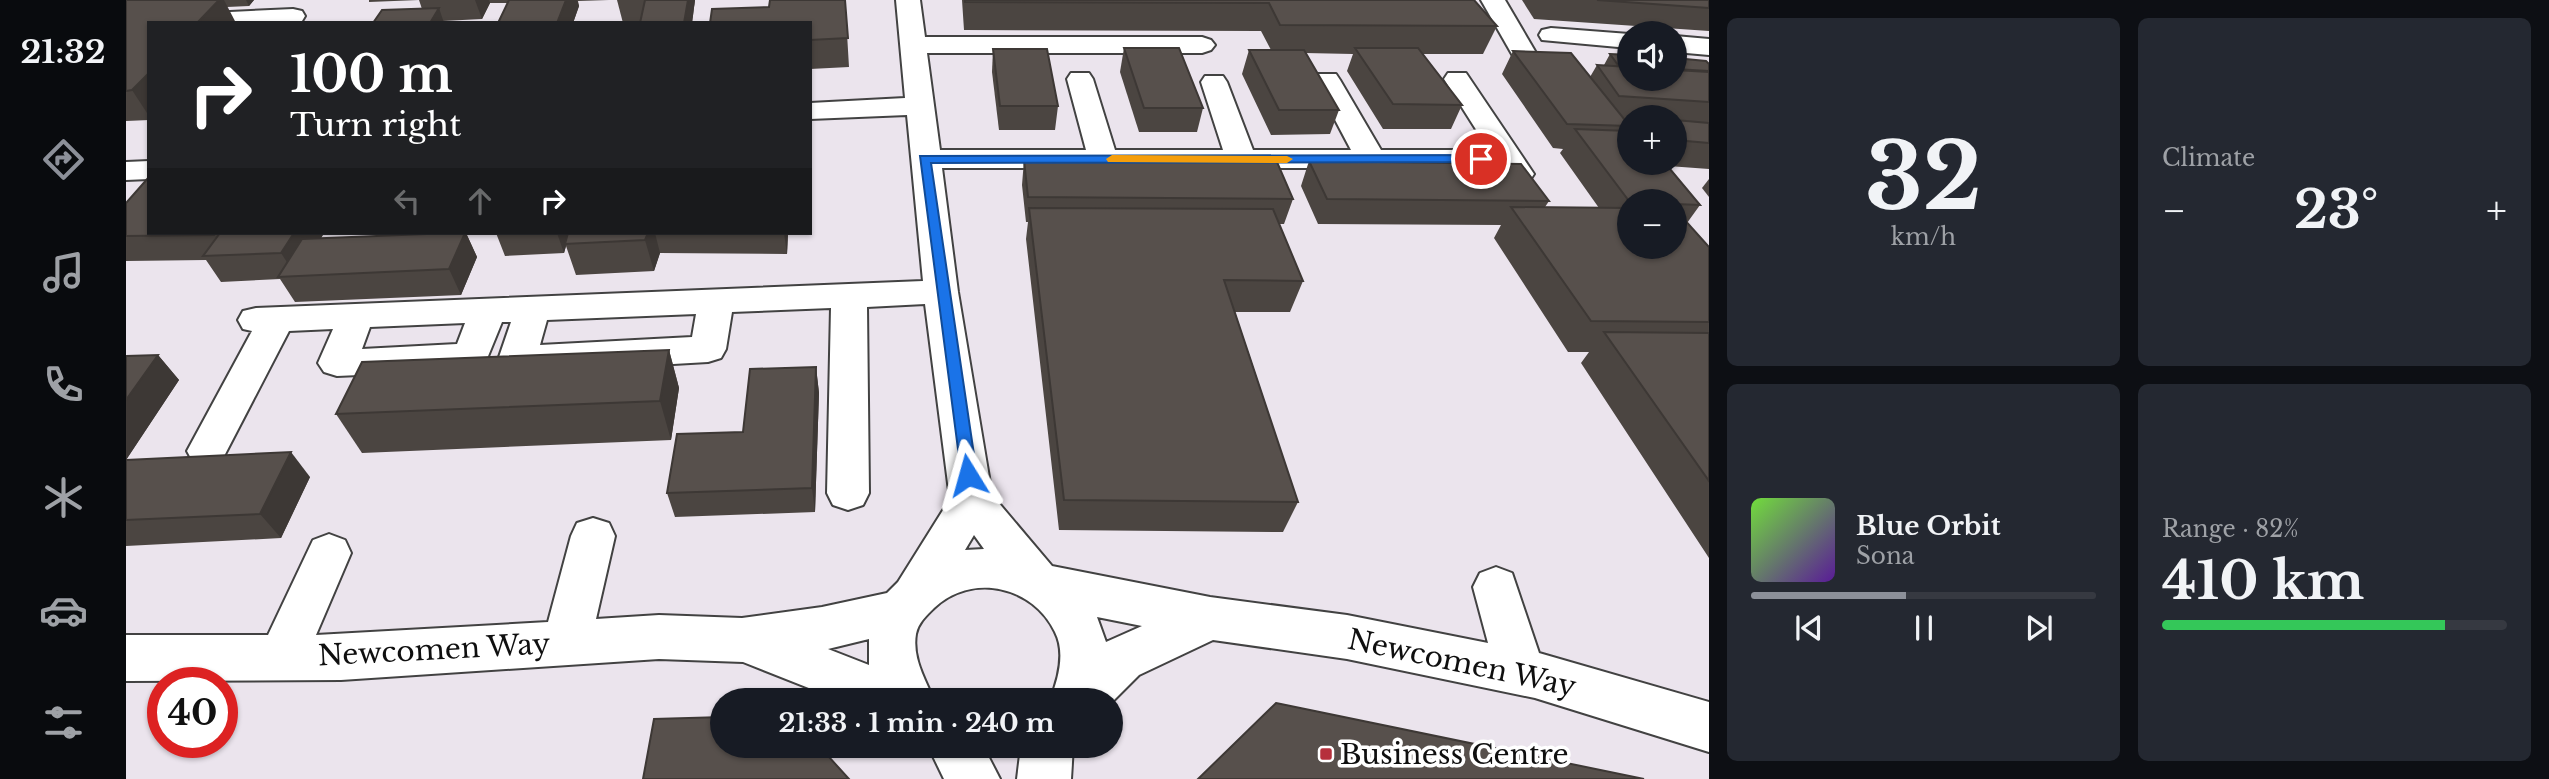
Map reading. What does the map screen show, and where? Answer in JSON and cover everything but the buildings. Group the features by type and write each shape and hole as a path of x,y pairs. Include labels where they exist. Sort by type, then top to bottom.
{"street":[{"path":"908,0 924,159 972,501 1042,583 1072,613 1085,643 1085,677 1081,688"},
{"path":"1493,0 1526,58"},
{"path":"172,21 296,13"},
{"path":"126,24 147,23"},
{"path":"1551,36 1617,40"},
{"path":"912,45 1202,45"},
{"path":"1687,45 1709,47"},
{"path":"1080,79 1104,159"},
{"path":"1457,79 1532,193"},
{"path":"1326,80 1371,159"},
{"path":"1214,82 1241,159"},
{"path":"812,106 918,106"},
{"path":"924,159 1508,159"},
{"path":"126,171 146,186"},
{"path":"207,452 266,320 941,292"},
{"path":"848,493 849,296"},
{"path":"533,309 517,360 708,349 716,301"},
{"path":"357,316 337,363 471,357 488,311"},
{"path":"903,688 894,671 893,635 907,605 972,501"},
{"path":"566,643 593,536"},
{"path":"282,657 329,553"},
{"name":"Newcomen Way","path":"126,658 282,657 659,637 742,639 821,629 907,605 926,584 951,571 979,566 1008,568 1042,583 1210,618 1347,637 1520,672 1709,727"},
{"path":"1496,587 1520,672"},
{"path":"1090,688 1122,659 1210,618"},
{"name":"Newcomen Way","path":"742,639 868,688"},
{"path":"961,758 972,779"},
{"path":"1044,779 1046,758"}],"shaded area":[{"path":"126,0 1709,0 1709,779 126,779"}],"slow traffic":[{"path":"1112,159 1287,159"}],"place":[{"name":"Business Centre","path":"1326,754"}],"route":[{"path":"968,475 924,159 1481,159"}]}
